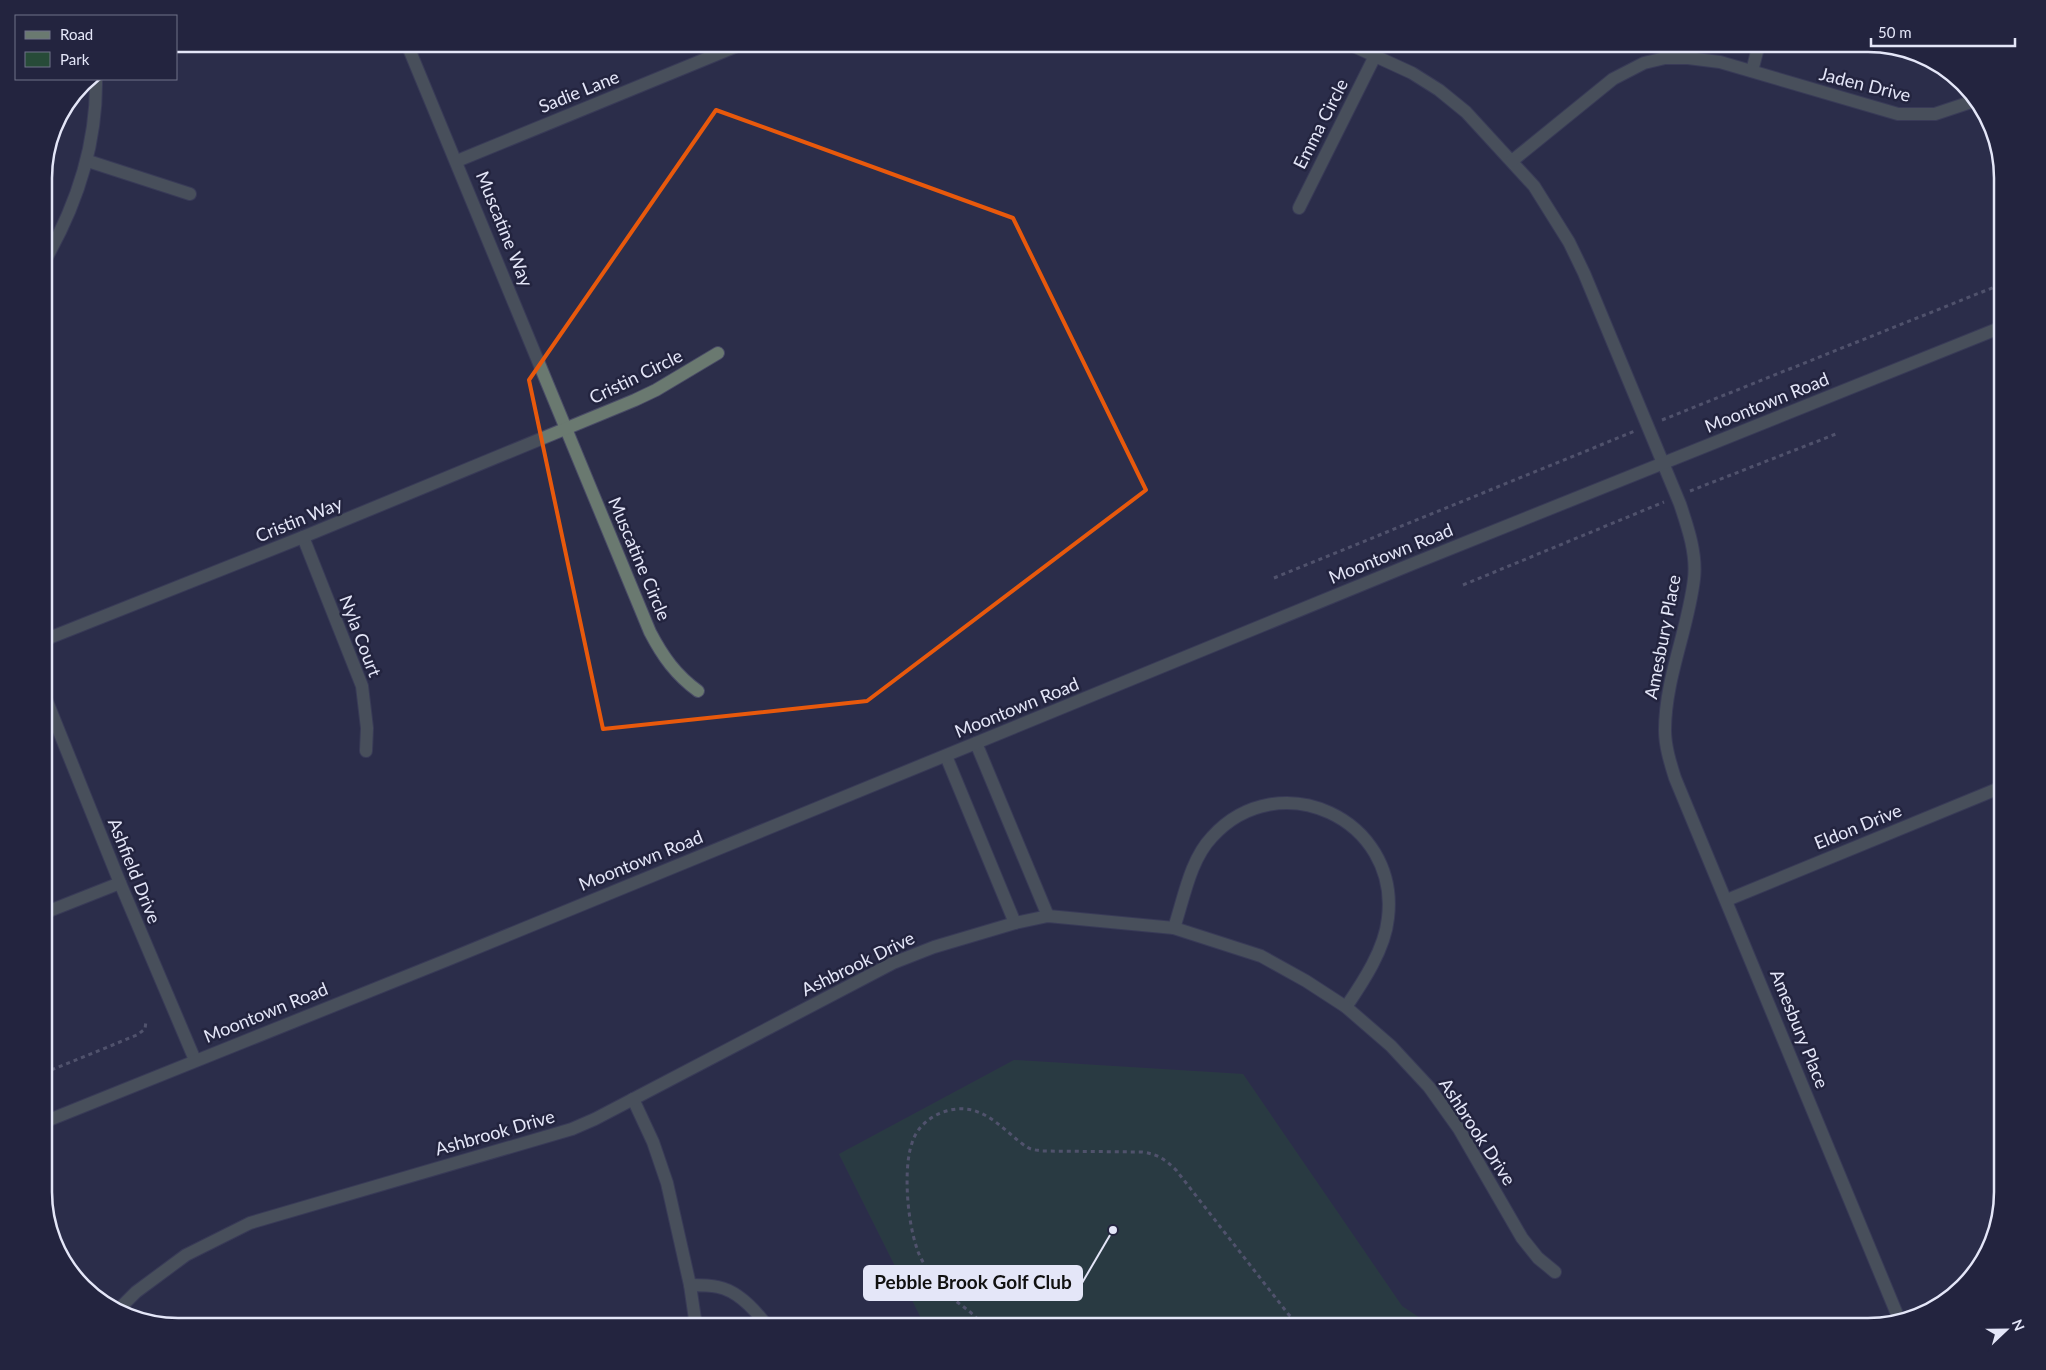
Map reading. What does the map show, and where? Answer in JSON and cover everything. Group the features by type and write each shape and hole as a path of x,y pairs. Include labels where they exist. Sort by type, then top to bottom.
{"street":[{"name":"Amesbury Place","path":"1368,52 1412,73 1439,90 1466,112 1534,186 1584,273 1664,463 1689,530 1694,554 1694,579 1666,708 1665,731 1668,755 1675,778 1897,1314"},
{"path":"1752,70 1757,52"},
{"name":"Muscatine Way","path":"411,53 566,429"},
{"name":"Sadie Lane","path":"456,161 721,53"},
{"name":"Emma Circle","path":"1299,208 1376,56"},
{"name":"Jaden Drive","path":"1512,161 1596,91 1628,70 1665,58 1688,58 1720,62 1898,114 1935,114 1968,103"},
{"path":"53,246 74,203 88,161 96,84"},
{"path":"88,161 190,194"},
{"name":"Moontown Road","path":"53,1118 194,1060 447,960 1994,330"},
{"name":"Cristin Circle","path":"566,429 656,390 718,353"},
{"name":"Cristin Way","path":"53,636 566,429"},
{"name":"Muscatine Circle","path":"566,429 656,644 681,678 698,691"},
{"name":"Nyla Court","path":"302,537 362,686 367,728 366,751"},
{"name":"Ashfield Drive","path":"53,716 194,1060"},
{"path":"976,744 1048,916"},
{"path":"946,756 1015,923"},
{"name":"Eldon Drive","path":"1727,900 1994,790"},
{"path":"1174,928 1196,860 1211,838 1225,825 1241,814 1258,807 1278,803 1297,803 1333,813 1364,836 1374,852 1387,883 1389,901 1384,938 1346,1007"},
{"path":"53,910 120,883"},
{"name":"Ashbrook Drive","path":"124,1304 136,1292 186,1256 250,1224 572,1129 893,963 934,947 1015,923 1048,916 1174,928 1261,956 1346,1007 1390,1046 1429,1087 1459,1129 1522,1238 1538,1258 1555,1272"},
{"path":"633,1099 653,1142 667,1182 690,1285 695,1318"},
{"path":"690,1285 719,1287 734,1294 761,1318"}],"path":[{"path":"1463,585 1836,434"},
{"path":"53,1069 137,1035 145,1029 146,1021"},
{"path":"976,1318 938,1282 924,1264 917,1250 909,1216 909,1155 912,1141 927,1121 942,1112 955,1109 968,1109 990,1119 1027,1148 1034,1150 1057,1152 1142,1152 1155,1154 1165,1159 1176,1170 1293,1318"}],"highlighted area":[{"path":"716,110 1013,218 1146,490 867,701 603,729 529,380"}],"green space":[{"path":"1014,1060 1243,1074 1402,1306 1420,1318 921,1318 839,1154"}],"place":[{"name":"Pebble Brook Golf Club","path":"1113,1230"}]}
